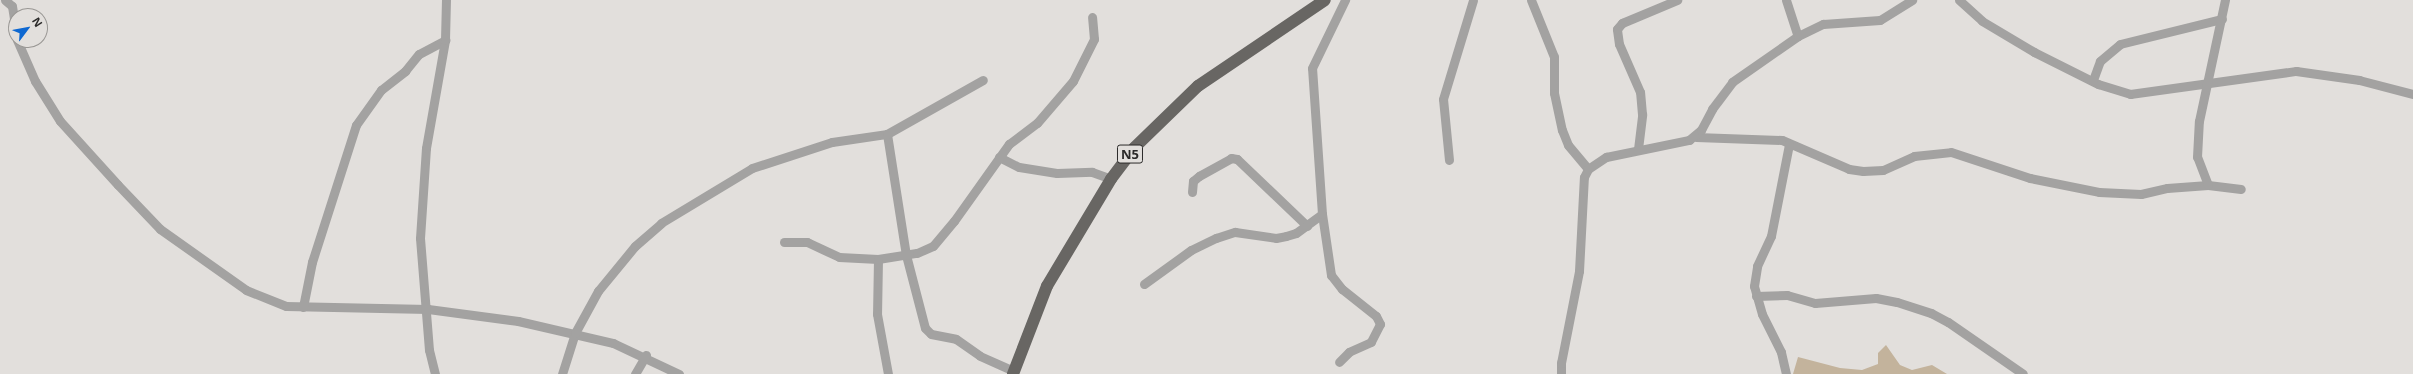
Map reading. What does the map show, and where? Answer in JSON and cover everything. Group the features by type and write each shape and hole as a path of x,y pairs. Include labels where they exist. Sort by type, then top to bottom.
{"highway":[{"name":"N5","path":"1013,373 1047,286 1111,179 1134,148 1198,86 1325,0"}],"street":[{"path":"5,0 12,8"},
{"path":"435,374 429,350 428,309 420,238 427,134 445,40 446,0"},
{"path":"1339,362 1350,352 1371,342 1380,324 1371,312 1334,281 1325,250 1312,68 1345,0"},
{"path":"1448,160 1443,99 1473,0"},
{"path":"1531,0 1554,57 1554,93 1562,130 1568,145 1588,169"},
{"path":"1638,149 1642,114 1640,92 1619,44 1617,29 1622,23 1677,0"},
{"path":"1786,0 1798,36"},
{"path":"1696,136 1732,82 1798,36 1823,24 1880,20 1912,0"},
{"path":"1959,0 1982,21 2006,36 2071,71 2130,94 2205,81 2296,71 2359,80 2413,94"},
{"path":"2208,185 2197,157 2205,81 2222,19 2225,0"},
{"path":"784,242 807,242 839,257 878,259 906,255 925,250 940,239 1016,137 1037,122 1073,81 1094,39 1092,17"},
{"path":"2093,80 2100,61 2120,44 2222,19"},
{"path":"303,307 312,262 356,125 381,90 405,71 419,54 445,40"},
{"path":"21,48 35,81 60,121 148,217 189,252 246,290 276,303 303,307 336,305 428,309 518,321 614,342 646,355 679,374"},
{"path":"562,374 575,333 613,270 635,246 667,219 752,168 832,142 887,134 983,80"},
{"path":"887,134 906,255 925,328 931,334 956,339 980,356 1013,373"},
{"path":"1561,374 1561,362 1579,271 1584,177 1588,169 1606,157 1638,149 1682,142 1696,136 1770,138 1789,144 1849,169 1863,171 1883,170 1909,157 1951,152 2030,178 2099,192 2140,194 2167,188 2208,185 2241,189"},
{"path":"1786,374 1781,352 1756,296 1755,275 1771,236 1789,144"},
{"path":"1000,157 1019,167 1057,173 1092,172 1111,179"},
{"path":"1192,192 1193,182 1199,176 1231,158 1237,159 1307,226"},
{"path":"1144,284 1191,250 1216,238 1235,232 1276,238 1296,233 1322,214"},
{"path":"878,259 877,314 888,374"},
{"path":"1756,296 1787,295 1815,303 1876,298 1897,302 1931,313 1948,322 2023,374"},
{"path":"635,374 646,355"}],"shaded area":[{"path":"1886,345 1900,365 1912,370 1932,365 1947,374 1793,374 1798,357 1840,368 1862,370 1878,364 1878,353"}]}
